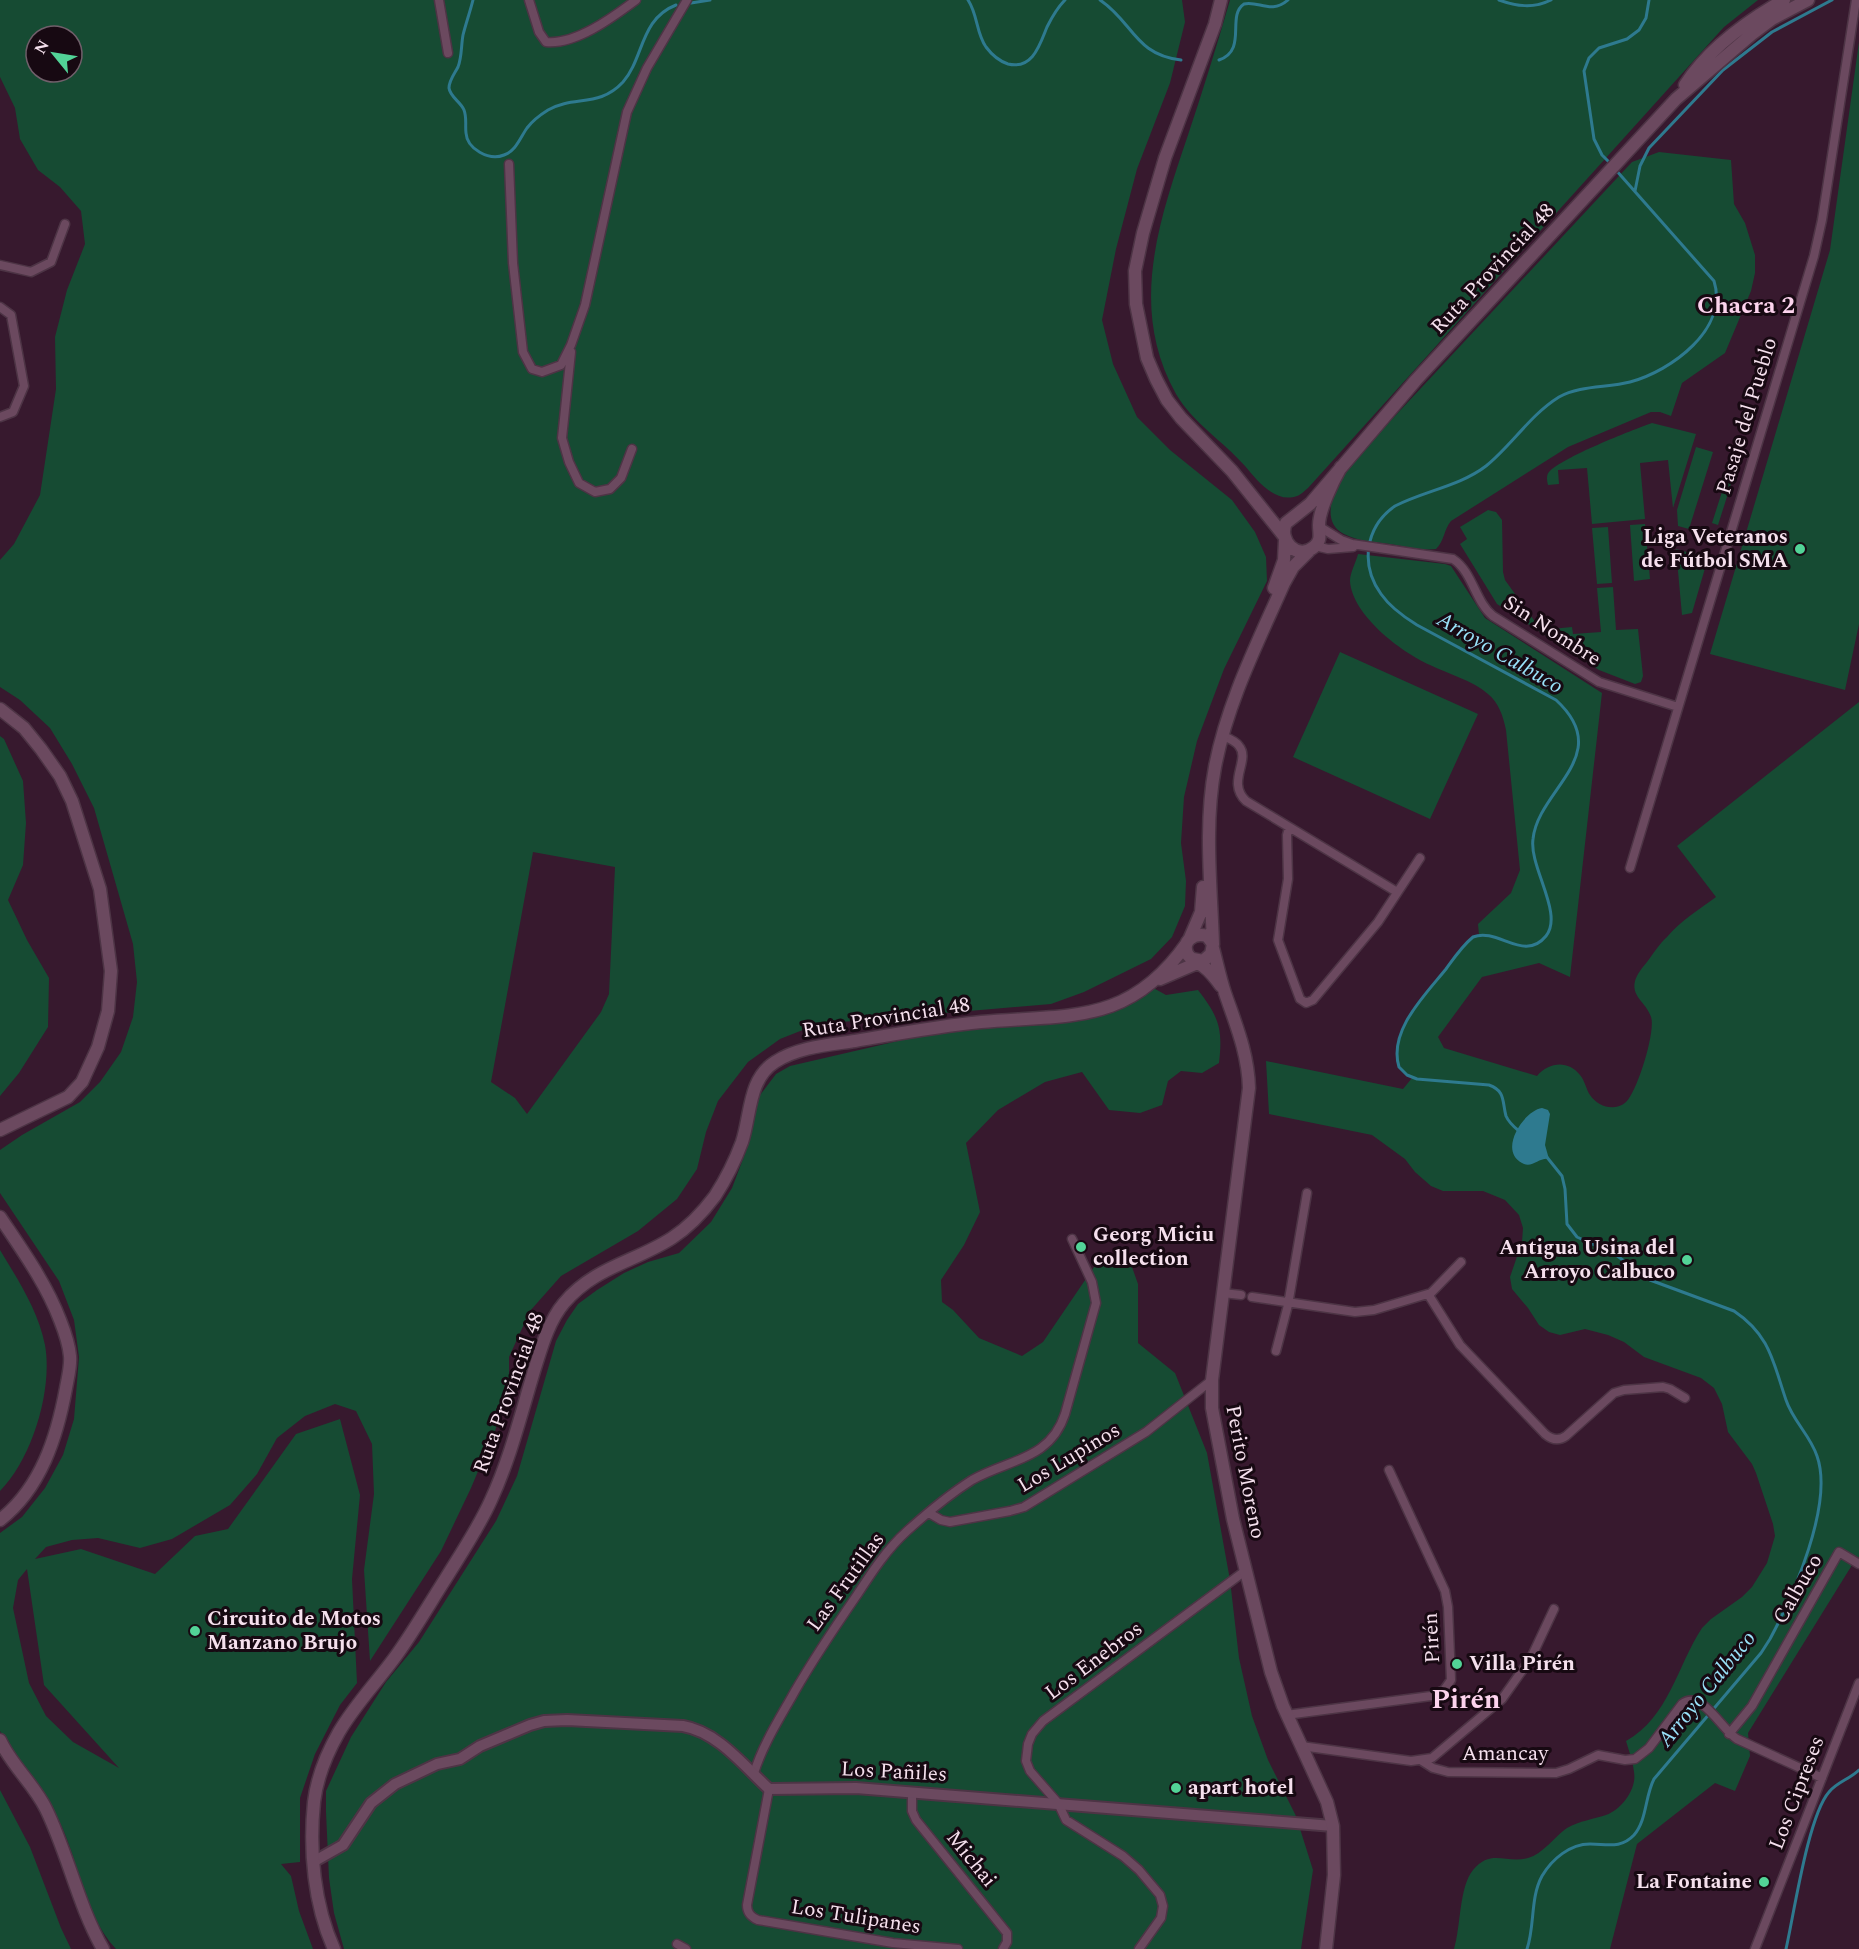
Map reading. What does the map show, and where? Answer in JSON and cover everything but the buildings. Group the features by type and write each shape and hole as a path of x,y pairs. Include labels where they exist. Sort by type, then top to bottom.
{"main road":[{"path":"1221,0 1215,24 1162,166 1138,252 1135,294 1144,347 1161,389 1181,418 1254,498 1289,546 1304,551 1313,547"},
{"name":"Ruta Provincial 48","path":"1676,99 1695,72 1718,47 1749,22 1784,0"},
{"name":"Ruta Provincial 48","path":"1213,946 1209,816 1219,735 1230,692 1282,567 1286,523 1310,504 1416,380 1676,99 1772,19 1808,0"},
{"name":"Ruta Provincial 48","path":"1148,985 1174,960 1198,923 1203,907 1204,806 1208,766 1284,584 1293,567 1319,539 1319,526 1328,496 1345,463"},
{"path":"1254,498 1277,513 1310,516 1319,526"},
{"path":"0,709 24,728 42,748 60,776 72,801 100,889 111,971 108,1011 98,1047 82,1082 68,1097 0,1130"},
{"path":"1200,934 1207,936 1213,946 1211,954 1199,960 1187,952 1188,941 1200,934"},
{"name":"Perito Moreno","path":"1213,946 1225,992 1242,1041 1249,1088 1212,1380 1212,1408 1233,1519 1271,1672 1286,1714 1327,1802 1333,1826 1334,1875 1326,1949"},
{"name":"Ruta Provincial 48","path":"334,1949 321,1907 313,1862 314,1801 324,1764 339,1732 407,1641 467,1545 488,1506 502,1475 540,1353 563,1304 590,1279 607,1268 672,1238 704,1210 715,1196 735,1161 744,1137 754,1089 762,1074 772,1064 787,1055 804,1050 980,1022 1086,1014 1120,1002 1148,985 1199,960"},
{"name":"Perito Moreno","path":"1199,960 1225,992"},
{"path":"0,1217 36,1269 60,1320 70,1355 61,1418 50,1451 37,1476 14,1510 0,1520"},
{"path":"0,1740 37,1792 46,1810 67,1859 91,1928 103,1949"}],"street":[{"path":"439,0 448,53"},
{"path":"529,0 539,32 546,42 554,43 596,29 636,0"},
{"path":"509,164 513,263 523,352 532,369 542,372 561,364 571,345 585,305 627,112 647,68 687,0"},
{"name":"Pasaje del Pueblo","path":"1630,868 1816,247 1856,0"},
{"path":"0,265 31,272 51,262 65,224"},
{"path":"0,307 11,315 24,386 13,412 0,417"},
{"path":"571,345 562,438 569,462 579,483 595,492 610,489 621,478 632,449"},
{"name":"Sin Nombre","path":"1319,526 1341,540 1360,546 1453,559 1462,567 1484,606 1493,616 1599,682 1678,707"},
{"name":"Sin Nombre","path":"1313,547 1328,549 1360,546"},
{"path":"1219,735 1238,744 1242,751 1237,783 1240,793 1250,804 1398,892"},
{"path":"1286,826 1288,884 1278,940 1300,999 1304,1003 1313,1000 1378,922 1420,858"},
{"path":"1276,1352 1289,1302 1307,1193"},
{"name":"Las Frutillas","path":"754,1773 764,1746 824,1642 887,1552 909,1529 974,1480 1040,1449 1050,1442 1059,1430 1096,1303 1095,1288 1072,1239"},
{"path":"1252,1297 1365,1312 1428,1294 1437,1289 1461,1262"},
{"path":"1223,1293 1241,1295"},
{"path":"1428,1294 1460,1345 1550,1438 1557,1440 1563,1438 1606,1398 1619,1391 1663,1387 1685,1398"},
{"name":"Los Lupinos","path":"929,1513 950,1522 1024,1507 1146,1432 1212,1380"},
{"name":"Pirén","path":"1286,1714 1436,1695 1444,1690 1451,1680 1448,1607 1445,1591 1389,1470"},
{"name":"Calbuco","path":"1729,1734 1752,1706 1839,1552 1859,1564"},
{"name":"Los Enebros","path":"1058,1803 1033,1776 1026,1761 1028,1744 1039,1725 1245,1571"},
{"path":"1300,1746 1411,1761 1422,1761 1440,1752 1502,1699 1531,1658 1554,1610"},
{"name":"Los Cipreses","path":"1755,1949 1859,1683"},
{"name":"Amancay","path":"1422,1761 1433,1768 1448,1772 1549,1773 1569,1769 1598,1755 1630,1760 1645,1752 1685,1702 1695,1700 1706,1707 1729,1734 1742,1742 1822,1778"},
{"path":"313,1862 343,1845 367,1809 382,1793 403,1779 437,1764 460,1759 480,1746 530,1725 551,1720 683,1726 708,1735 754,1773 769,1789"},
{"name":"Los Pañiles","path":"769,1789 856,1788 1333,1826"},
{"name":"Los Tulipanes","path":"769,1789 747,1905 749,1915 758,1920 894,1946 958,1949"},
{"name":"Michai","path":"912,1792 912,1811 916,1820 1005,1930 1008,1938 1004,1948"},
{"path":"1058,1803 1069,1823 1123,1856 1139,1870 1160,1895 1163,1906 1161,1918 1139,1949"},
{"path":"677,1944 686,1949"}],"green space":[{"path":"0,0 1182,0 1185,22 1170,83 1137,169 1116,249 1102,320 1113,364 1137,417 1170,450 1232,500 1255,532 1266,557 1267,581 1224,669 1197,741 1184,797 1181,843 1186,881 1185,906 1172,937 1151,959 1084,992 1051,1004 818,1024 780,1039 748,1062 718,1101 706,1132 697,1169 677,1199 638,1231 561,1276 530,1311 509,1357 509,1390 471,1488 441,1551 370,1661 364,1570 374,1494 372,1444 356,1411 335,1404 305,1416 277,1438 257,1474 230,1505 172,1539 140,1548 98,1538 72,1540 46,1547 35,1559 81,1549 155,1574 195,1536 228,1529 296,1434 340,1419 360,1495 352,1579 357,1683 340,1705 315,1754 300,1798 300,1862 281,1864 291,1876 299,1911 313,1949 116,1949 95,1918 54,1811 0,1731 0,1533 22,1517 45,1488 63,1455 74,1419 79,1357 74,1320 59,1281 0,1193 0,1150 80,1102 100,1082 121,1052 133,1017 137,982 133,944 94,808 72,764 50,728 20,700 0,687 0,560 14,544 40,495 56,389 55,337 67,290 85,244 81,211 60,187 38,170 20,139 15,108 0,77","holes":["533,852 615,867 609,994 601,1012 527,1114 515,1098 491,1082","27,1569 44,1685 119,1768 73,1742 46,1716 29,1683 13,1608 18,1580"]},
{"path":"1230,0 1758,0 1724,27 1308,488 1289,498 1274,494 1261,484 1183,404 1162,362 1154,329 1151,297 1153,264 1159,232"},
{"name":"Liga Veteranos de Fútbol SMA","path":"1859,42 1859,624 1845,690 1710,654 1830,250"},
{"path":"1659,152 1731,160 1734,204 1745,223 1755,255 1755,273 1751,291 1725,353 1682,383 1671,416 1651,412 1568,447 1451,521 1436,549 1419,549 1360,540 1344,534 1331,519 1331,509 1337,488 1353,461 1632,162"},
{"path":"1652,423 1696,434 1673,508 1668,460 1640,463 1645,519 1592,524 1587,468 1558,470 1559,484 1548,485 1549,472 1567,459"},
{"path":"1696,447 1713,452 1689,529 1678,526 1677,510"},
{"path":"1735,451 1740,456 1718,525 1712,523"},
{"path":"1488,510 1496,512 1502,520 1505,580 1541,630 1572,627 1573,634 1601,632 1597,588 1613,587 1616,630 1638,629 1643,676 1641,682 1635,684 1599,670 1497,604 1460,544 1467,539 1460,527"},
{"path":"1645,524 1650,579 1634,581 1630,525"},
{"path":"1608,527 1612,583 1597,584 1592,528"},
{"path":"1676,549 1708,558 1692,613 1682,615"},
{"path":"1358,554 1451,566 1485,618 1602,693 1570,977 1539,963 1482,977 1438,1037 1444,1048 1537,1076 1553,1066 1570,1067 1582,1077 1593,1099 1607,1107 1622,1105 1630,1096 1640,1074 1651,1035 1651,1017 1637,996 1634,987 1637,976 1672,931 1716,897 1677,846 1859,702 1859,1557 1748,1733 1750,1756 1735,1791 1715,1783 1637,1844 1610,1949 1454,1949 1468,1877 1480,1863 1486,1860 1520,1859 1533,1856 1567,1828 1606,1815 1623,1803 1631,1791 1634,1778 1633,1764 1626,1741 1641,1731 1662,1705 1702,1628 1752,1587 1767,1563 1775,1536 1773,1524 1756,1473 1728,1432 1722,1404 1714,1388 1701,1378 1644,1357 1624,1342 1608,1335 1585,1329 1560,1335 1549,1332 1539,1325 1512,1289 1510,1277 1522,1242 1523,1228 1519,1215 1505,1200 1483,1191 1443,1191 1431,1186 1415,1172 1405,1159 1372,1135 1269,1114 1266,1061 1403,1089 1412,1078 1401,1067 1397,1054 1399,1040 1406,1024 1460,950 1479,935 1478,924 1511,893 1520,870 1506,730 1498,706 1488,694 1475,685 1418,659 1380,631 1359,607 1353,594 1350,581"},
{"path":"1340,652 1478,714 1430,819 1293,757"},
{"path":"0,736 4,739 23,781 26,823 23,865 8,900 49,978 48,1027 19,1073 0,1096"},
{"path":"1148,985 1166,995 1198,990 1211,1008 1218,1024 1219,1063 1202,1073 1181,1071 1168,1081 1162,1105 1140,1113 1109,1110 1082,1072 1045,1082 998,1110 966,1143 980,1212 964,1245 941,1280 942,1302 953,1310 979,1338 1022,1356 1043,1342 1096,1264 1132,1267 1138,1284 1138,1343 1175,1373 1207,1453 1230,1580 1239,1658 1252,1716 1268,1760 1296,1816 1313,1870 1301,1949 344,1949 334,1913 329,1878 326,1791 351,1737 386,1682 419,1642 496,1521 517,1476 556,1341 578,1304 624,1273 648,1262 679,1253 711,1222 732,1188 746,1151 751,1123 760,1095 776,1074 790,1066 980,1022 1075,1021 1123,1007 1142,998"},
{"path":"0,1250 38,1320 47,1363 43,1403 38,1423 22,1461 0,1491"},
{"path":"0,1790 30,1847 71,1949 0,1949"}],"water":[{"path":"1542,1108 1548,1110 1550,1114 1545,1145 1549,1159 1529,1165 1522,1163 1515,1157 1512,1150 1516,1132 1527,1116"}],"waterway":[{"path":"473,0 463,35 458,67 449,88 464,110 467,139 470,144 480,152 492,156 504,155 512,150 529,125 548,110 567,103 596,98 614,90 630,72 655,20 664,11 676,5"},
{"path":"691,3 710,0"},
{"path":"968,0 986,47 1002,61 1017,65 1024,63 1034,54 1053,16 1065,0"},
{"path":"1100,0 1144,45 1166,57 1181,60"},
{"path":"1219,60 1233,49 1237,16 1244,4 1270,7 1288,0"},
{"path":"1499,0 1525,6 1538,5 1551,0"},
{"name":"Arroyo Calbuco","path":"1611,164 1602,155 1594,139 1584,71 1589,58 1599,48 1627,39 1639,30 1646,18 1649,0"},
{"path":"1635,191 1640,166 1649,148 1723,70 1772,32 1832,0"},
{"name":"Arroyo Calbuco","path":"1519,1131 1507,1118 1501,1094 1494,1087 1417,1079 1407,1075 1399,1067 1397,1054 1399,1040 1410,1014 1473,937 1492,936 1520,946 1529,946 1538,943 1546,936 1551,916 1536,863 1533,839 1538,821 1569,771 1576,755 1578,738 1572,720 1556,700 1417,625 1393,607 1374,583 1368,559 1369,547 1377,525 1395,506 1476,473 1495,458 1539,412 1559,397 1576,390 1621,384 1646,376 1679,358 1705,331 1713,315 1716,299 1714,281 1615,169"},
{"name":"Arroyo Calbuco","path":"1527,1949 1536,1893 1546,1870 1556,1858 1575,1847 1590,1844 1619,1844 1634,1835 1644,1815 1654,1779 1761,1653 1770,1639 1799,1575 1816,1524 1821,1476 1814,1448 1789,1408 1769,1350 1755,1330 1734,1311 1650,1280 1616,1255 1577,1237 1567,1224 1562,1176 1546,1156"},
{"path":"1786,1949 1808,1843 1821,1804 1832,1789 1859,1770"}],"place":[{"name":"Liga Veteranos de Fútbol SMA","path":"1800,549"},
{"name":"Georg Miciu collection","path":"1081,1247"},
{"name":"Antigua Usina del Arroyo Calbuco","path":"1687,1260"},
{"name":"Circuito de Motos Manzano Brujo","path":"195,1631"},
{"name":"Villa Pirén","path":"1457,1664"},
{"name":"apart hotel","path":"1176,1788"},
{"name":"La Fontaine","path":"1764,1882"}],"district":[{"name":"Chacra 2","path":"1746,306"},
{"name":"Pirén","path":"1466,1700"}]}
